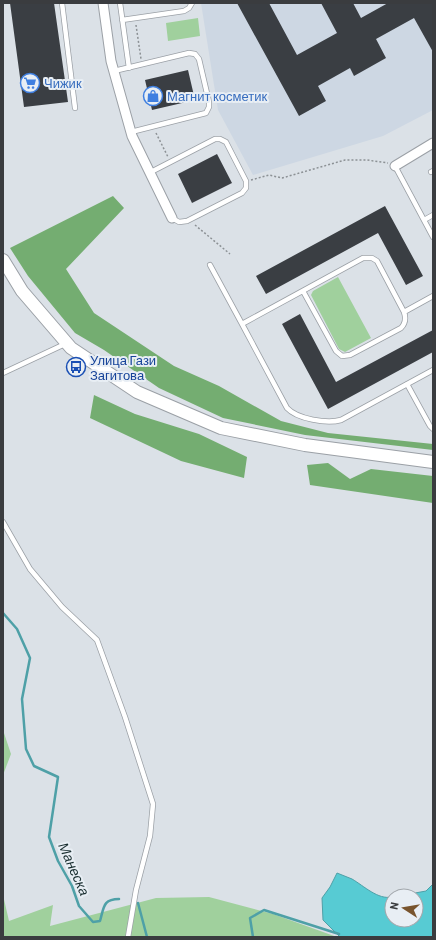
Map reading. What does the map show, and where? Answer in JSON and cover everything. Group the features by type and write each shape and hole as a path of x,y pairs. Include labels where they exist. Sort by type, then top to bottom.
{"main road":[{"path":"3,260 22,291 71,348 137,392 221,428 305,445 433,462"}],"street":[{"path":"103,3 114,71 134,144 172,218"},
{"path":"395,166 433,142"}],"lane":[{"path":"62,3 75,108"},
{"path":"120,3 129,68"},
{"path":"122,20 184,11 190,8 192,3"},
{"path":"114,71 190,53 195,54 199,59 209,102 209,106 204,114 131,132"},
{"path":"149,173 215,139 220,139 226,142 246,181 246,188 242,193 189,220 179,222 172,218"},
{"path":"395,166 433,237"},
{"path":"424,220 433,215"},
{"path":"242,324 363,258 372,258 377,261 404,312 406,318 405,322 401,328 350,355 342,356 336,351 303,291"},
{"path":"210,265 290,412 299,416 326,421 341,420 433,370"},
{"path":"404,312 433,296"},
{"path":"3,373 67,343"},
{"path":"407,384 433,429"},
{"path":"3,522 30,569 62,607 97,640 125,717 153,804 150,836 135,897 128,937"}],"path":[{"path":"136,18 142,64"},
{"path":"153,126 171,162"},
{"path":"246,181 269,175 282,178 345,160 384,161 395,166"},
{"path":"189,220 230,254"}],"shaded area":[{"path":"201,3 433,3 433,110 383,136 253,175 218,110"}],"green space":[{"path":"198,18 200,36 168,41 166,23"},
{"path":"113,196 124,208 66,269 94,313 174,366 219,386 281,421 328,433 433,444 433,450 305,435 223,418 159,388 104,350 75,333 28,276 10,248"},
{"path":"338,277 371,338 345,352 339,349 311,295 313,291"},
{"path":"94,395 135,414 199,434 247,457 244,478 181,461 90,418"},
{"path":"328,463 350,479 371,469 433,476 433,503 310,485 307,465"},
{"path":"3,730 11,754 3,775"},
{"path":"3,895 9,921 53,905 50,926 156,898 209,897 273,914 337,937 3,937"}],"water":[{"path":"337,873 352,879 371,892 384,896 384,928 424,928 424,891 433,884 433,937 340,937 323,920 322,898 330,887"}],"building":[{"path":"10,3 54,3 68,102 24,107"},
{"path":"237,3 269,3 297,55 337,33 321,3 353,3 361,18 388,3 433,3 433,52 414,18 376,39 386,58 354,76 350,68 318,86 326,101 299,116"},
{"path":"188,70 195,100 152,110 145,80"},
{"path":"217,154 232,183 192,203 178,174"},
{"path":"385,206 423,276 406,285 378,233 266,294 256,276"},
{"path":"300,314 336,382 433,330 433,352 328,409 282,324"}],"waterway":[{"name":"Манеска","path":"3,613 17,629 30,658 22,699 26,749 34,766 58,777 49,837 58,861 72,886 79,906 93,922 100,921 107,902 110,900 119,899"},
{"name":"Манеска","path":"138,903 147,937"},
{"name":"Манеска","path":"253,937 250,918 264,910 339,934"}],"place":[{"name":"Чижик","path":"30,83"},
{"name":"Магнит косметик","path":"153,96"},
{"name":"Улица Гази Загитова","path":"76,367"}]}
